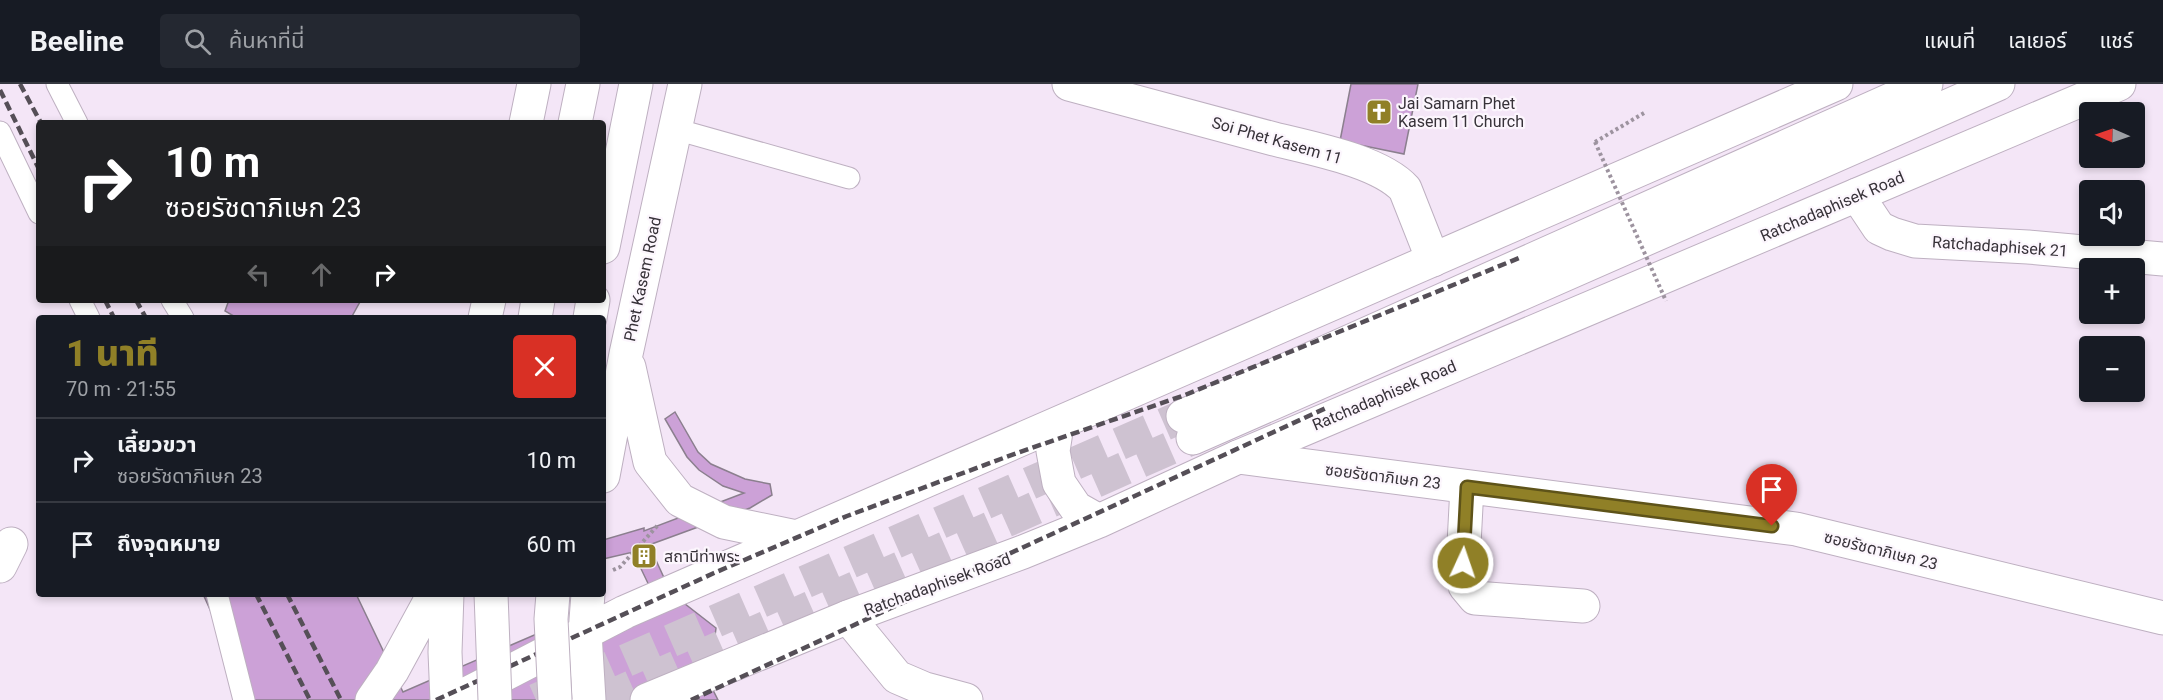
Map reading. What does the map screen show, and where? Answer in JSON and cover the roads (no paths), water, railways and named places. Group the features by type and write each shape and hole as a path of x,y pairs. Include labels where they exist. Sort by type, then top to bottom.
{"main road":[{"path":"526,120 534,84"},
{"path":"576,120 583,84"},
{"path":"606,233 636,84"},
{"name":"Phet Kasem Road","path":"606,460 626,354 686,84"},
{"name":"Soi Phet Kasem 11","path":"1069,84 1316,149 1373,168 1398,182 1405,189 1432,260"},
{"path":"1926,84 1188,427 1998,84"},
{"name":"Ratchadaphisek Road","path":"647,700 848,617 1023,552 1099,521 1238,457 2119,84"},
{"path":"455,700 626,612 1828,86"},
{"name":"Ratchadaphisek 21","path":"1857,195 1879,228 1915,241 2028,247 2163,259"},
{"path":"626,354 650,462 681,500 724,522 796,537"},
{"path":"1057,425 1053,451 1059,483 1076,508 1099,521"},
{"name":"ซอยรัชดาภิเษก 23","path":"1238,457 1796,530 2163,618"},
{"path":"1467,487 1463,563 1465,586 1475,598 1583,606"},
{"path":"372,700 392,671 432,597"},
{"path":"447,597 445,652 447,700"},
{"path":"491,597 495,700"},
{"path":"553,597 555,700"},
{"path":"589,700 585,633 595,597"},
{"path":"848,617 897,677 925,689 966,700"},
{"path":"702,700 724,668"}],"lane":[{"path":"57,84 75,120"},
{"path":"675,129 849,178"},
{"path":"0,132 36,207"},
{"path":"218,597 244,700"}],"tunnel":[{"path":"536,700 1183,416"},
{"path":"602,700 1193,438"}],"railway":[{"path":"20,84 39,120"},
{"path":"0,90 36,163"},
{"path":"436,700 714,573 847,516 1017,453 1185,395 1519,258"},
{"path":"106,303 112,315"},
{"path":"138,303 144,315"},
{"path":"691,700 1326,408"},
{"path":"258,597 310,700"},
{"path":"289,597 341,700"}],"place":[{"name":"Jai Samarn Phet Kasem 11 Church","path":"1379,112"},
{"name":"สถานีท่าพระ","path":"644,556"}]}
